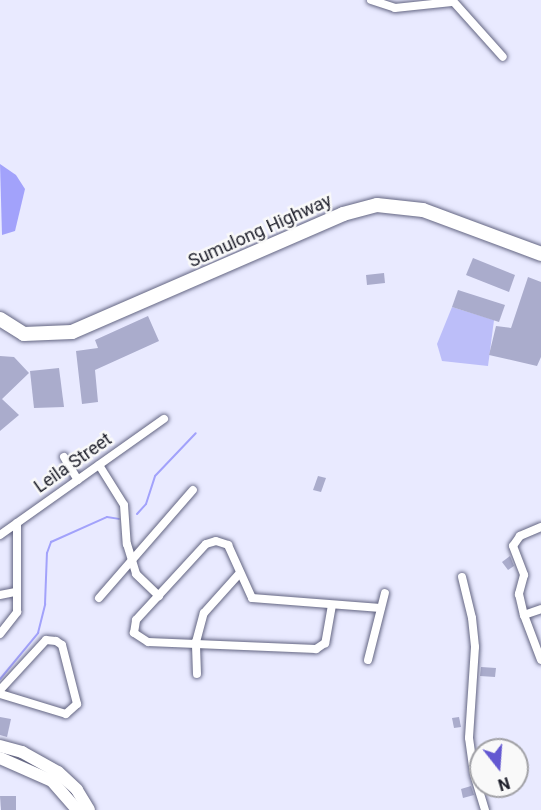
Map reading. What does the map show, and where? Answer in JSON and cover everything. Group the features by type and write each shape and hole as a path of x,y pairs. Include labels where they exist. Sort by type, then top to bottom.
{"main road":[{"name":"Sumulong Highway","path":"0,319 14,330 35,336 72,332 343,213 377,205 423,210 541,254"}],"street":[{"path":"371,0 395,8 452,1 503,57"},
{"name":"Leila Street","path":"0,535 164,419"},
{"path":"64,457 78,480"},
{"path":"99,465 124,505 131,561 136,574 159,596"},
{"path":"99,598 193,490"},
{"path":"0,634 16,612 17,523"},
{"path":"541,527 513,542 524,575 519,594 524,615 541,660"},
{"path":"332,605 325,643 316,650 196,642 148,642 134,633 136,620 206,544 216,540 228,545 239,574 252,598 381,608"},
{"path":"197,674 196,642 204,613 239,574"},
{"path":"462,577 472,618 475,647 469,738 474,774 485,810"},
{"path":"0,595 16,592"},
{"path":"368,660 385,593"},
{"path":"524,615 541,609"},
{"path":"46,640 56,641 62,645 77,704 66,714 0,692 46,640"},
{"path":"0,746 22,752 58,772 77,790 89,810"},
{"path":"0,758 52,781 77,810"}],"shaded area":[{"path":"0,164 16,175 25,189 15,231 2,235"},
{"path":"452,307 494,320 488,366 442,361 437,344"}],"building":[{"path":"473,258 515,275 509,292 466,275"},
{"path":"384,273 385,283 367,285 366,275"},
{"path":"528,277 541,282 541,357 537,366 489,355 496,326 511,328"},
{"path":"458,290 505,305 499,322 452,307"},
{"path":"148,316 159,341 95,370 98,402 82,404 76,351 98,348 95,340"},
{"path":"0,356 14,357 29,373 2,399 19,415 0,431"},
{"path":"59,368 64,407 34,408 30,371"},
{"path":"318,476 326,478 321,492 313,490"},
{"path":"510,556 514,566 508,570 502,562"},
{"path":"481,667 496,668 495,677 480,676"},
{"path":"0,717 11,719 7,737 0,735"},
{"path":"459,717 461,727 454,728 452,718"},
{"path":"469,787 469,796 463,798 461,789"},
{"path":"0,796 16,796 16,810 1,810"}],"waterway":[{"path":"137,514 146,504 155,476 196,433"},
{"path":"0,679 38,633 45,604 47,553 51,542 107,517 119,519"}]}
